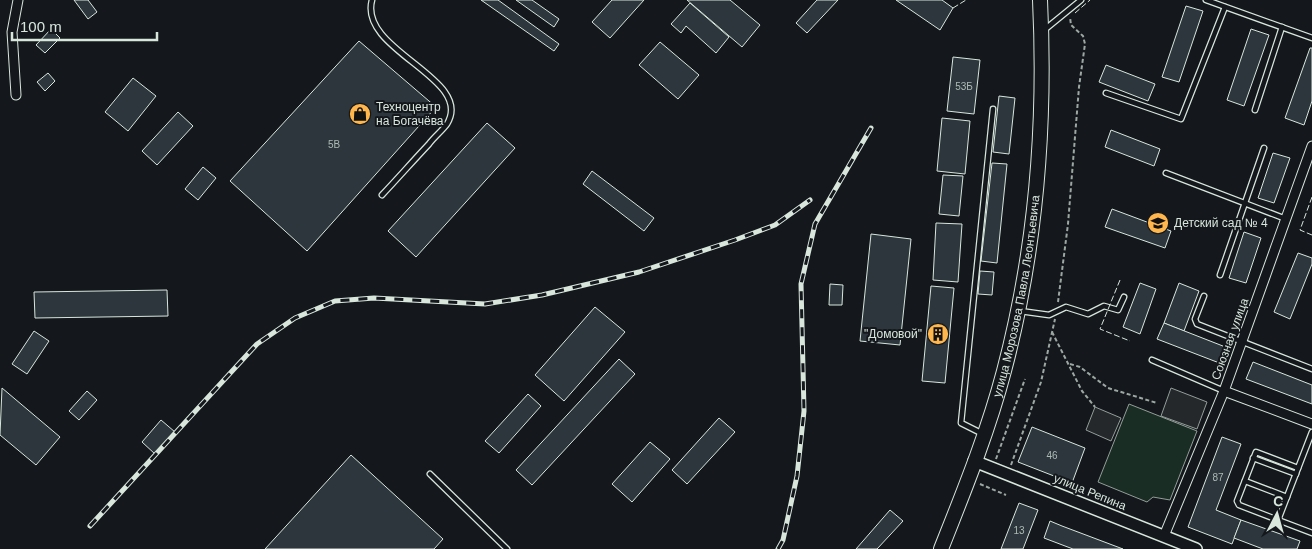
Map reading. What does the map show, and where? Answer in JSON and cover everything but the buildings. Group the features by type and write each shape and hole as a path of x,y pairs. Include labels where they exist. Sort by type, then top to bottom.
{"main road":[{"name":"улица Морозова Павла Леонтьевича","path":"1032,0 1042,32"},
{"name":"улица Морозова Павла Леонтьевича","path":"941,549 984,434 1004,372 1019,310 1034,217 1041,121 1042,32 1040,0"}],"street":[{"path":"16,95 12,32 18,0"},
{"name":"Союзная улица","path":"1164,536 1224,391 1312,146"},
{"path":"1224,391 1312,424"},
{"name":"улица Репина","path":"974,461 1192,548"}],"lane":[{"path":"372,0 370,14 376,30 444,90 451,106 447,124 382,195"},
{"path":"1042,32 1082,0"},
{"path":"1206,0 1312,38"},
{"path":"1106,93 1182,119 1225,7"},
{"path":"1255,110 1282,27"},
{"path":"984,434 961,422 993,110"},
{"path":"1220,275 1264,148"},
{"path":"1166,173 1286,219"},
{"path":"1204,296 1195,322 1312,369"},
{"path":"1019,310 1043,316 1066,307 1088,314 1104,306 1118,310 1124,297"},
{"path":"1152,360 1224,391"},
{"path":"1278,520 1312,432"},
{"path":"1298,468 1256,452 1237,503 1312,534"},
{"path":"1253,458 1296,474"},
{"path":"430,474 507,549"},
{"path":"1245,481 1287,497"}],"path":[{"path":"1008,474 1041,382 1056,312 1066,243 1079,88 1085,44 1083,36 1071,26 1069,12"},
{"path":"1052,332 1070,364 1082,391 1095,407"},
{"path":"1070,364 1080,367 1108,388 1157,402"},
{"path":"993,468 1024,379"}],"green space":[{"path":"1129,404 1197,431 1170,500 1153,497 1147,502 1098,482"}],"shaded area":[{"path":"1171,388 1207,402 1197,429 1161,416"},
{"path":"1095,407 1121,418 1111,441 1086,430"}],"railway":[{"path":"778,549 783,540 797,476 804,411 801,284 815,224 871,128"},
{"path":"90,526 257,344 295,318 335,301 374,298 485,304 542,295 639,272 735,240 775,225 810,200"}],"fence":[{"path":"953,8 966,0"},
{"path":"1075,13 1090,0"},
{"path":"1312,197 1300,230 1312,235"},
{"path":"1120,280 1100,329 1130,341"}],"place":[{"name":"Техноцентр на Богачёва","path":"360,114"},
{"name":"Детский сад № 4","path":"1158,223"},
{"name":"\"Домовой\"","path":"938,334"}]}
